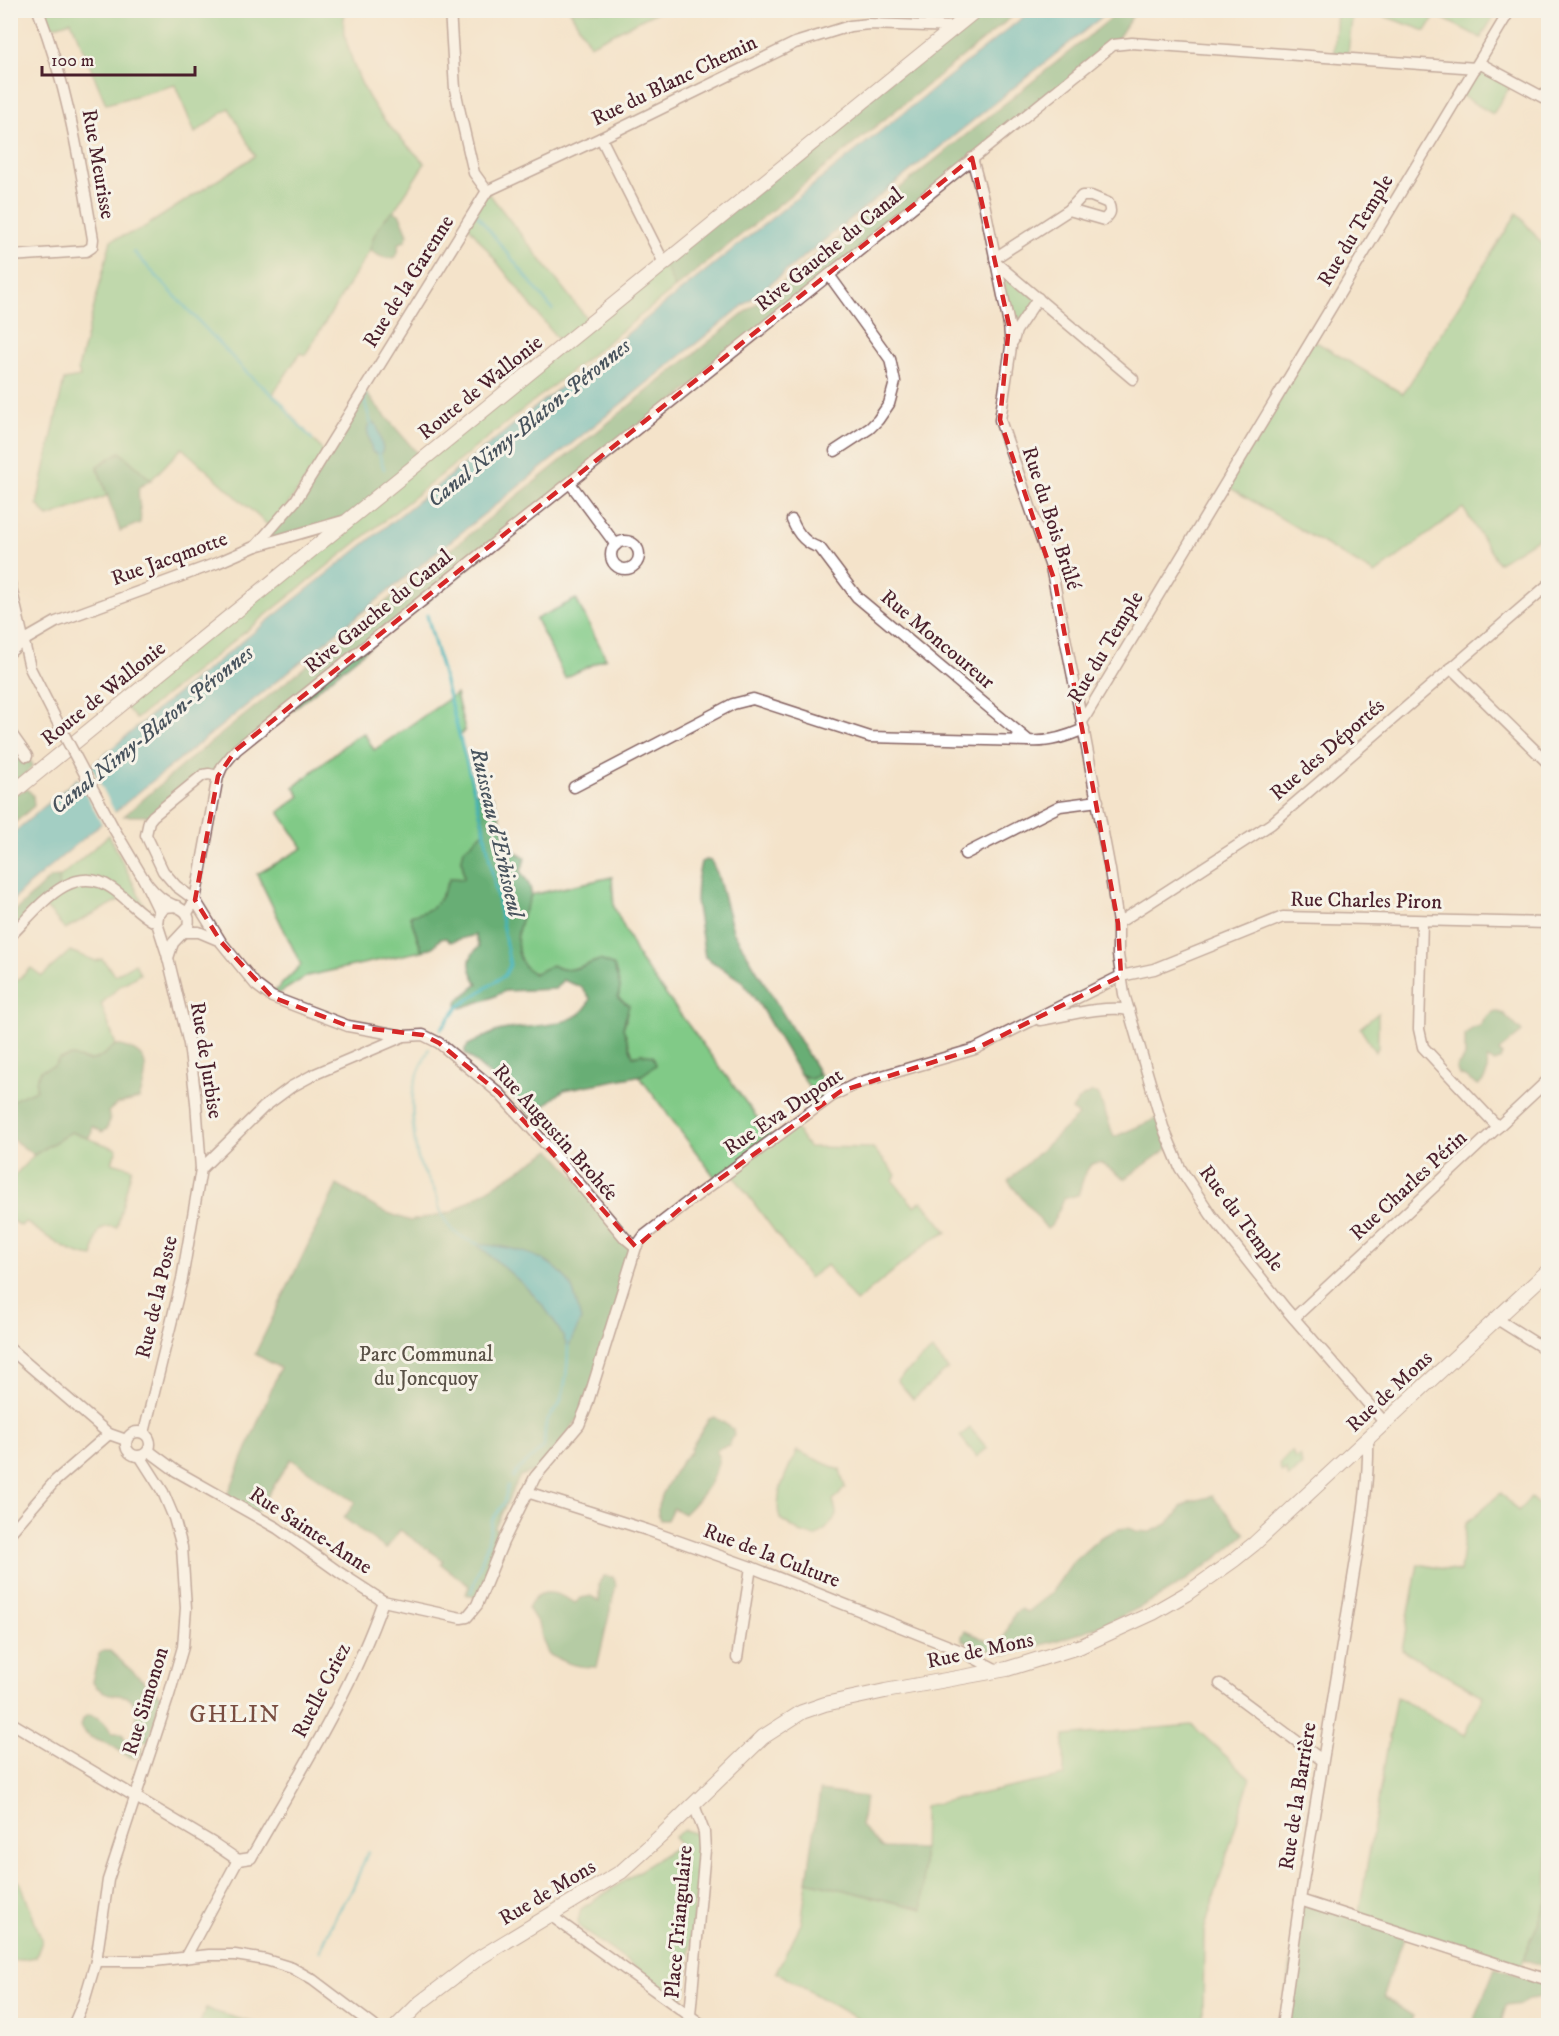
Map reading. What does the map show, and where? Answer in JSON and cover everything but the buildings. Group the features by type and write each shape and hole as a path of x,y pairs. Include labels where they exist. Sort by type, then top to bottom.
{"main road":[{"name":"Route de Wallonie","path":"10,795 976,10"},
{"name":"Rue de Mons","path":"397,2025 421,2002 470,1964 621,1872 763,1737 802,1712 825,1704 885,1691 997,1670 1081,1646 1153,1613 1186,1594 1254,1544 1548,1271"}],"street":[{"name":"Rue Meurisse","path":"10,256 86,251 92,247 93,239 75,133 58,65 38,10"},
{"path":"450,10 455,89 474,173 487,191"},
{"name":"Rue du Temple","path":"1385,1423 1294,1318 1210,1215 1180,1168 1163,1127 1121,975 1118,955 1118,923 1083,726 1510,10"},
{"name":"Rue du Blanc Chemin","path":"487,191 795,43 850,26 869,24 956,27"},
{"name":"Rive Gauche du Canal","path":"187,913 195,900 218,776 222,767 236,750 1113,45 1132,43 1478,65"},
{"path":"1478,65 1548,100"},
{"path":"601,138 664,263"},
{"path":"972,158 1010,325 1011,347"},
{"name":"Rue de la Garenne","path":"256,546 296,500 487,191"},
{"path":"995,261 1070,210"},
{"path":"995,261 1133,379"},
{"path":"829,275 890,359 895,382 889,404 878,420 870,428 835,451"},
{"path":"1011,347 1016,331 1038,298"},
{"name":"Rue du Bois Brûlé","path":"1011,347 1000,420 1051,567 1083,726"},
{"path":"570,483 616,545"},
{"name":"Rue Jacqmotte","path":"10,652 23,641 56,621 256,546 350,520"},
{"name":"Rue Moncoureur","path":"792,520 803,538 812,546 820,548 858,597 1029,741"},
{"path":"10,583 30,668 114,830 143,878 157,894 187,913 189,922 183,934 173,943 168,958"},
{"name":"Rue des Déportés","path":"1118,923 1271,824 1548,585"},
{"path":"1451,668 1548,763"},
{"path":"574,787 733,704 753,699 870,737 1041,742 1067,737 1083,726"},
{"path":"10,732 27,756"},
{"path":"195,900 176,886 163,871 146,834 147,828 153,816 203,775 218,776"},
{"path":"965,854 1060,806 1098,801"},
{"name":"Rue de Jurbise","path":"143,878 159,922 189,1044 201,1169"},
{"path":"10,936 58,889 70,882 84,880 106,884 139,913 159,922 170,937 200,932 220,942"},
{"name":"Rue Augustin Brohée","path":"195,900 220,942 256,985 272,997 348,1026 404,1036 423,1035 433,1040 499,1093 551,1150 625,1238 636,1247"},
{"path":"159,922 165,907 177,906"},
{"name":"Rue Charles Piron","path":"1028,1023 1121,975 1154,969 1283,917 1548,923"},
{"path":"1422,921 1419,1029 1423,1047 1498,1127"},
{"path":"1028,1023 1104,1010 1120,1008 1129,1010"},
{"name":"Rue Eva Dupont","path":"636,1247 644,1236 688,1202 841,1090 975,1049 1028,1023"},
{"path":"201,1169 264,1107 291,1087 315,1074 404,1036"},
{"name":"Rue Charles Périn","path":"1294,1318 1548,1080"},
{"name":"Rue de la Poste","path":"144,1433 182,1279 201,1169"},
{"path":"527,1492 541,1469 579,1425 636,1247"},
{"path":"1497,1319 1548,1351"},
{"path":"10,1349 109,1434 126,1440"},
{"path":"140,1431 144,1433 150,1439 150,1447 144,1454 129,1453 126,1440 132,1433 140,1431"},
{"path":"10,1533 56,1481 109,1434"},
{"name":"Rue de la Barrière","path":"1368,1439 1368,1473 1359,1542 1300,1899 1548,1980"},
{"name":"Rue Sainte-Anne","path":"144,1454 277,1528 383,1601 461,1618 467,1617 477,1605 527,1492"},
{"name":"Rue Simonon","path":"73,2025 86,1998 96,1960 107,1884 183,1647 186,1608 182,1547 174,1518 144,1454"},
{"name":"Rue de la Culture","path":"527,1492 648,1530 751,1566 961,1651 997,1670"},
{"path":"737,1658 751,1566"},
{"name":"Ruelle Criez","path":"238,1860 251,1858 346,1692 383,1601"},
{"path":"1220,1684 1322,1760"},
{"path":"10,1722 238,1860 185,1958"},
{"name":"Place Triangulaire","path":"690,2015 705,1850 704,1832 694,1805"},
{"path":"1282,2025 1300,1899"},
{"name":"Place Triangulaire","path":"550,1915 690,2015"},
{"path":"96,1960 154,1961 209,1955 235,1955 266,1960 292,1968 313,1980 374,2025"},
{"path":"690,2015 704,2025"}],"highlighted area":[{"path":"972,158 1009,325 1000,420 1055,582 1118,923 1121,976 975,1049 841,1091 688,1202 636,1247 499,1093 439,1043 423,1035 348,1026 272,997 221,942 195,900 218,776 236,750"}],"green space":[{"path":"38,11 346,11 343,24 344,33 361,83 387,124 425,163 394,211 385,218 372,240 370,250 305,355 300,353 273,394 325,453 271,528 182,448 151,480 120,452 97,466 107,496 48,517 37,504 64,380 80,377 78,369 111,240 140,230 255,156 229,108 195,133 175,85 106,104 71,21 45,29"},
{"path":"570,11 659,11 590,45"},
{"path":"988,11 1019,11 675,288 664,263 956,27 977,20"},
{"path":"1120,11 1136,11 1113,45 222,767 209,774 153,816 124,816 184,764"},
{"path":"1337,11 1353,11 1348,53 1334,52"},
{"path":"1369,11 1496,12 1481,38 1436,15 1426,31"},
{"path":"1479,63 1514,80 1493,114 1460,95"},
{"path":"487,191 591,324 664,263 675,288 136,719 123,704 563,346 467,224"},
{"path":"394,211 400,215 408,234 405,241 398,244 397,255 394,258 384,258 370,250 378,228"},
{"path":"1517,213 1548,251 1548,532 1498,563 1463,508 1375,574 1225,485 1313,340 1403,394"},
{"path":"1003,270 1038,298 1019,327 1009,325"},
{"path":"364,391 423,460 350,520 258,544 296,500"},
{"path":"120,452 151,480 139,487 140,523 120,531 97,466"},
{"path":"576,599 606,658 565,678 536,619"},
{"path":"456,694 465,730 460,736 484,832 462,859 465,879 450,878 432,908 410,916 422,951 307,976 278,994 274,992 301,965 257,874 303,848 279,812 300,796 294,787 352,739 364,733 374,750"},
{"path":"19,756 29,759 33,765 11,786 11,763"},
{"path":"27,789 33,795 34,806 11,826 11,795"},
{"path":"475,792 493,797 510,848 525,858 521,872 529,884 531,893 518,931 518,948 522,963 534,974 552,965 570,969 600,960 614,966 620,987 618,998 629,1005 623,1028 633,1056 642,1054 653,1056 656,1065 642,1075 564,1090 531,1116 509,1092 465,1053 465,1049 468,1045 498,1031 564,1021 585,1009 590,998 581,987 563,980 555,989 505,991 461,1008 457,1005 458,1000 478,984 472,974 470,964 472,955 479,947 475,935 450,942 446,938 440,939 433,947 422,951 410,916 432,908 443,894 450,878 464,879 462,859 464,849 484,832"},
{"path":"109,835 146,909 139,913 123,898 65,929 43,904 58,889 60,877"},
{"path":"711,861 717,873 733,931 817,1070 817,1076 811,1079 800,1074 760,1006 742,981 705,957 696,900 701,862"},
{"path":"60,877 58,889 11,936 11,915 50,878"},
{"path":"612,877 614,907 640,960 773,1139 793,1125 808,1147 873,1148 896,1175 893,1181 914,1206 922,1201 947,1232 930,1241 856,1302 827,1265 809,1278 730,1171 717,1180 639,1076 642,1075 642,1054 633,1056 623,1028 626,1020 618,998 620,987 614,966 600,960 568,970 535,973 528,971 520,961 517,947 518,932 521,918 531,895"},
{"path":"70,951 96,961 102,959 115,975 135,963 140,974 121,985 101,1004 116,1045 96,1059 86,1060 72,1056 54,1066 36,1090 16,1099 11,1104 11,986 31,968 42,976"},
{"path":"1495,1011 1504,1014 1522,1032 1499,1051 1502,1055 1500,1060 1495,1062 1487,1059 1487,1073 1479,1085 1459,1075 1456,1067 1465,1057 1465,1035 1473,1028 1480,1026 1486,1017"},
{"path":"1378,1013 1378,1048 1375,1052 1360,1028"},
{"path":"116,1045 128,1048 142,1057 146,1071 139,1099 117,1104 108,1112 110,1119 107,1129 102,1132 92,1126 92,1132 88,1138 71,1132 34,1155 11,1138 11,1104 15,1099 36,1090 36,1081 41,1070 54,1066 59,1059 72,1056 87,1061 98,1059"},
{"path":"817,1070 832,1096 821,1105 801,1075 817,1076"},
{"path":"1093,1092 1099,1096 1114,1137 1160,1117 1171,1146 1125,1179 1101,1163 1091,1165 1085,1174 1078,1195 1064,1199 1051,1226 1047,1229 1008,1181 1078,1116 1072,1110 1081,1099"},
{"path":"71,1132 117,1149 112,1162 132,1168 117,1227 104,1227 100,1230 96,1238 93,1257 75,1253 25,1222 21,1226 11,1220 11,1179 34,1155"},
{"name":"Parc Communal du Joncquoy","path":"551,1150 636,1247 586,1408 541,1469 520,1476 495,1527 503,1542 479,1599 466,1594 469,1586 441,1564 443,1560 400,1530 386,1549 344,1518 355,1502 291,1459 255,1515 226,1499 280,1368 255,1354 337,1185 380,1210 410,1221 452,1212"},
{"path":"932,1350 948,1369 913,1399 897,1380"},
{"path":"715,1417 733,1429 734,1435 729,1445 716,1451 719,1456 718,1464 711,1480 702,1495 684,1514 673,1508 667,1520 660,1520 658,1506 667,1486 681,1462 690,1453 709,1419"},
{"path":"970,1428 987,1448 977,1457 960,1436"},
{"path":"797,1451 840,1470 845,1487 833,1500 837,1516 826,1529 815,1537 800,1532 780,1519 778,1510 785,1475"},
{"path":"1292,1451 1295,1459 1299,1456 1302,1465 1289,1478 1286,1470 1282,1473 1279,1464"},
{"path":"1501,1493 1518,1511 1531,1498 1548,1514 1548,1900 1518,1971 1358,1918 1396,1697 1465,1735 1483,1696 1402,1650 1418,1564 1460,1572 1466,1523"},
{"path":"1212,1496 1245,1534 1185,1581 1141,1607 1095,1628 1008,1654 999,1654 962,1640 965,1631 1000,1646 1015,1613 1021,1609 1027,1612 1051,1593 1072,1563 1101,1537 1118,1529 1128,1528 1150,1532 1167,1524 1181,1507 1189,1502"},
{"path":"603,1576 613,1577 616,1585 597,1667 572,1664 548,1654 540,1627 528,1608 532,1600 543,1593 549,1593 562,1596 575,1603 581,1598 591,1596 599,1602 599,1584"},
{"path":"103,1651 110,1651 161,1697 149,1740 146,1742 139,1741 135,1733 136,1710 129,1697 104,1692 92,1681 99,1654"},
{"path":"87,1715 102,1720 112,1733 122,1733 127,1743 137,1742 142,1750 141,1754 135,1758 129,1757 114,1747 87,1735 81,1726"},
{"path":"1192,1725 1250,1778 1204,1931 1203,2025 868,2025 776,1972 801,1924 807,1881 922,1909 924,1806 1064,1776 1064,1736"},
{"path":"820,1791 865,1797 861,1826 882,1848 923,1849 923,1909 807,1881"},
{"path":"684,1830 695,1833 699,1838 700,1849 686,1992 678,1998 581,1928 578,1921 581,1909 679,1845 674,1837"},
{"path":"14,1878 21,1884 42,1941 36,1957 11,1961 10,1884"},
{"path":"1300,1900 1406,1934 1386,1983 1385,1998 1413,2016 1410,2024 1282,2026"},
{"path":"1548,1900 1548,1927 1542,1949 1547,1960 1546,1967 1523,1959"},
{"path":"1495,1968 1542,1983 1546,1990 1543,1996 1529,1999 1521,2004 1506,2006 1502,2019 1503,2025 1472,2026"},
{"path":"206,2009 260,2025 199,2025"}],"water":[{"name":"Canal Nimy-Blaton-Péronnes","path":"1031,11 1109,11 140,791 11,902 11,835 159,708"},
{"path":"370,422 377,425 383,449 380,455 372,452 367,429"},
{"path":"476,1244 503,1247 530,1254 555,1267 564,1277 572,1288 581,1320 568,1348 551,1317 529,1290"}],"pier":[{"path":"90,764 116,815 103,826 76,775"}],"waterway":[{"path":"477,215 552,309"},
{"path":"134,252 248,374 282,403 312,439"},
{"name":"Ruisseau d'Erbisoeul","path":"366,396 364,399 371,424"},
{"name":"Ruisseau d'Erbisoeul","path":"379,454 384,469"},
{"name":"Ruisseau d'Erbisoeul","path":"427,615 483,824 510,965 505,975 458,1007 441,1029"},
{"name":"Ruisseau d'Erbisoeul","path":"429,1049 417,1076 413,1092 414,1137 417,1155 446,1222 459,1235 478,1244"},
{"name":"Ruisseau d'Erbisoeul","path":"513,1478 517,1471 544,1447 548,1418 559,1405 564,1389 568,1346"},
{"name":"Ruisseau d'Erbisoeul","path":"471,1592 487,1546 492,1520 504,1503 508,1486"},
{"name":"Ruisseau d'Erbisoeul","path":"320,1951 336,1915 352,1890 368,1852"}],"district":[{"name":"GHLIN","path":"235,1714"}]}
